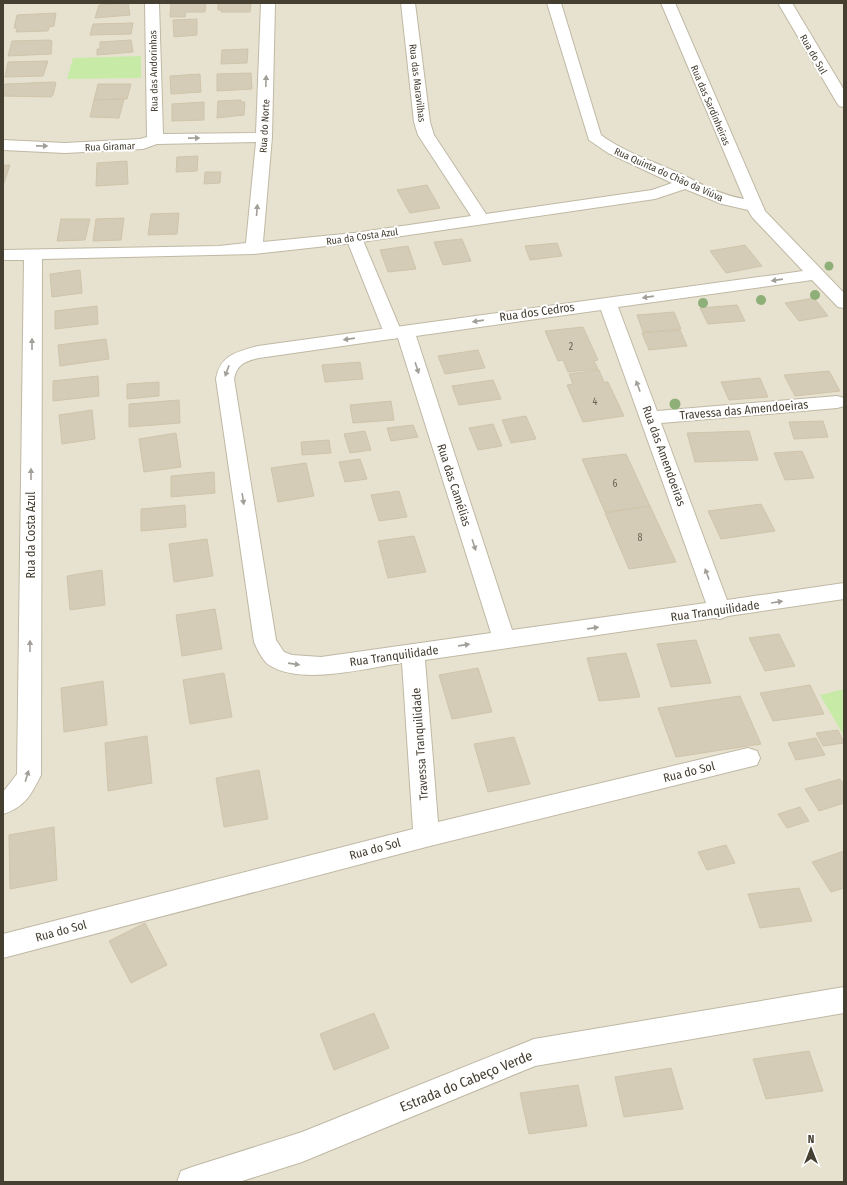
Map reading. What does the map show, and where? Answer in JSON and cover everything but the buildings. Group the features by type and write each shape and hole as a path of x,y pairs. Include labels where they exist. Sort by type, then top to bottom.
{"street":[{"name":"Rua das Andorinhas","path":"152,3 154,139"},
{"name":"Rua do Norte","path":"254,249 264,137 268,3"},
{"name":"Rua das Maravilhas","path":"408,3 422,122 426,135 481,218"},
{"name":"Rua Quinta do Chão da Viúva","path":"554,3 594,137 610,147 687,184 729,201 755,206"},
{"name":"Rua das Sardinheiras","path":"668,3 755,206"},
{"name":"Rua do Sul","path":"785,3 844,103"},
{"name":"Rua Giramar","path":"3,145 64,148 143,144 154,139 264,137"},
{"name":"Rua da Costa Azul","path":"3,255 254,249 354,238 481,218 655,194 687,184"},
{"path":"755,206 764,220 844,303"},
{"name":"Rua das Camélias","path":"354,238 399,332 504,639"},
{"name":"Rua da Costa Azul","path":"3,804 10,802 20,791 28,775 33,254"},
{"name":"Rua dos Cedros","path":"258,352 607,302 816,274"},
{"name":"Rua das Amendoeiras","path":"607,302 720,611"},
{"name":"Rua Tranquilidade","path":"258,352 241,356 231,362 226,370 224,380 264,642 276,658 290,664 321,666 504,639 720,611 844,592"},
{"name":"Travessa das Amendoeiras","path":"650,418 837,402"},
{"name":"Travessa Tranquilidade","path":"413,653 426,836"},
{"name":"Rua do Sol","path":"3,946 426,836 748,758"},
{"name":"Estrada do Cabeço Verde","path":"192,1182 302,1147 534,1053 844,1000"}],"shaded area":[{"path":"3,3 844,3 844,1182 3,1182"}],"green space":[{"path":"141,56 141,78 67,79 73,58"},
{"path":"844,689 844,736 820,695"}]}
